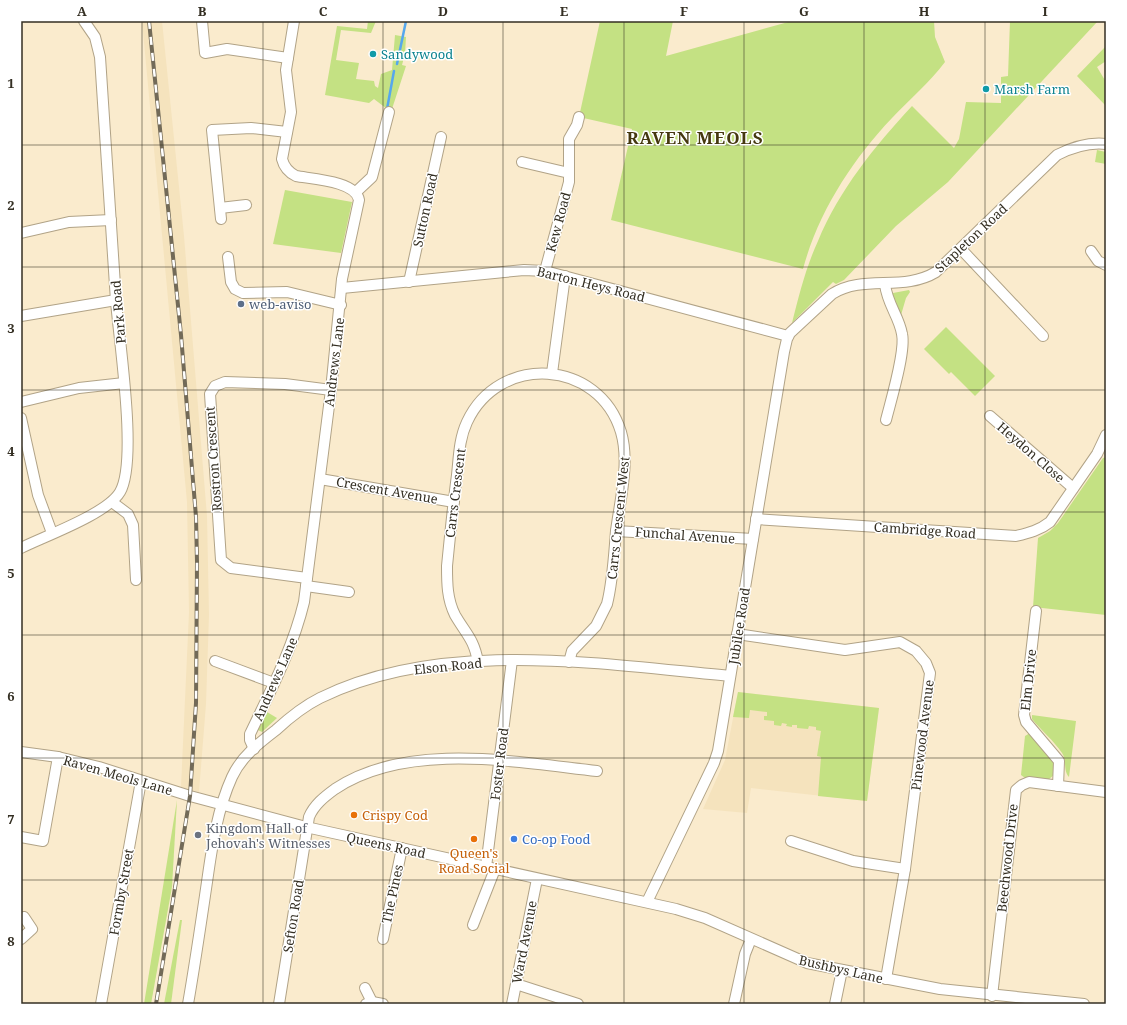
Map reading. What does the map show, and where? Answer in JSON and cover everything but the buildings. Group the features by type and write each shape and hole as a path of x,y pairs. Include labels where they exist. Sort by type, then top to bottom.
{"street":[{"name":"Park Road","path":"84,21 95,37 100,57 116,300 124,383 128,458 124,483 112,502"},
{"path":"202,21 205,53 227,49 288,58"},
{"path":"294,21 286,79 291,112 282,159 283,164 290,173 346,186 356,192 372,177 389,112"},
{"name":"Kew Road","path":"545,271 569,182 569,139 577,125 579,117"},
{"path":"221,219 212,130 251,128 287,132"},
{"name":"Sutton Road","path":"409,282 441,137"},
{"name":"Stapleton Road","path":"788,336 832,294 840,289 855,284 905,283 928,278 961,249 1057,155 1067,150 1088,144 1106,144"},
{"name":"Kew Road","path":"522,162 569,173"},
{"name":"Andrews Lane","path":"254,748 250,740 250,734 274,683 299,622 307,582 346,255 359,200 356,192"},
{"path":"220,208 246,205"},
{"path":"21,233 69,222 111,220"},
{"path":"961,249 1043,336"},
{"path":"1091,251 1098,261 1106,265"},
{"path":"228,257 231,282 235,289 243,293 287,292 340,305"},
{"name":"Barton Heys Road","path":"342,288 524,270 545,271 788,336"},
{"path":"552,373 565,276"},
{"path":"885,284 887,297 900,325 903,339 886,420"},
{"path":"21,316 116,300"},
{"name":"Jubilee Road","path":"647,902 714,763 718,751 784,352 788,336"},
{"name":"Carrs Crescent","path":"478,662 472,640 455,614 449,601 448,590 447,566 462,434 467,421 478,404 493,389 512,379 532,374 552,373"},
{"name":"Carrs Crescent West","path":"552,373 573,379 592,390 607,405 618,424 625,459 607,604 596,626 572,651 569,662"},
{"name":"Rostron Crescent","path":"307,582 227,567 221,560 210,394 215,386 225,382 285,384 330,390"},
{"path":"21,402 79,388 124,383"},
{"name":"Heydon Close","path":"990,416 1072,488"},
{"path":"21,418 38,495 52,533"},
{"path":"1072,488 1103,447 1106,435"},
{"name":"Crescent Avenue","path":"320,479 454,502"},
{"name":"Cambridge Road","path":"756,519 1016,536 1043,528 1050,522 1072,488"},
{"path":"21,548 112,502 128,514 133,525 136,580"},
{"name":"Funchal Avenue","path":"616,531 753,539"},
{"path":"307,582 349,592"},
{"name":"Elm Drive","path":"1036,611 1037,634 1024,715 1026,722 1058,761 1058,786"},
{"name":"Pinewood Avenue","path":"738,634 845,650 900,642 916,651 926,663 930,673 905,869 886,979"},
{"name":"Elson Road","path":"221,805 232,776 240,762 254,748 291,717 318,699 362,681 436,666 512,660 569,662 730,676"},
{"name":"Foster Road","path":"473,925 491,868 500,761 512,660"},
{"path":"215,661 274,683"},
{"name":"Raven Meols Lane","path":"21,752 58,757 99,767 190,796"},
{"path":"21,837 43,841 58,757"},
{"name":"Sefton Road","path":"279,1004 306,827 311,812 318,802 341,786 370,773 427,760 448,758 500,761 597,771"},
{"name":"Formby Street","path":"101,1004 141,781"},
{"name":"Beechwood Drive","path":"992,996 1014,794 1018,787 1025,783 1106,792"},
{"name":"Queens Road","path":"190,796 306,827 537,879"},
{"path":"188,1004 210,862 221,805"},
{"path":"791,841 853,860 905,869"},
{"name":"The Pines","path":"383,939 402,848"},
{"name":"Bushbys Lane","path":"537,879 647,902 705,918 806,964 940,989 992,996 1084,1004"},
{"name":"Ward Avenue","path":"512,1004 537,879"},
{"path":"21,939 32,929 24,917"},
{"path":"734,1004 745,954 751,939"},
{"path":"835,1004 842,970"},
{"path":"516,984 578,1004"},
{"path":"365,988 369,1003 383,1004"}],"shaded area":[{"path":"142,21 162,21 184,236 207,516 209,615 206,704 199,792 181,787 189,612 187,502"},
{"path":"738,692 879,708 867,801 751,788 747,813 703,809 725,760"}],"green space":[{"path":"368,21 376,21 371,33 341,30 336,60 359,63 356,79 374,81 375,86 378,88 381,74 392,70 395,35 406,37 405,54 402,65 406,66 391,112 374,99 369,103 325,95 337,26 367,29"},
{"path":"600,21 673,21 666,56 792,21 934,21 935,37 945,62 926,84 877,134 850,169 827,208 809,248 803,269 611,220 632,129 579,117"},
{"path":"1010,21 1098,21 948,182 896,226 844,280 836,284 833,282 792,323 810,261 836,204 859,169 912,106 954,148 959,139 966,102 1001,103 1001,77 1008,76"},
{"path":"1106,46 1106,61 1097,67 1106,82 1106,106 1077,76"},
{"path":"1097,150 1106,152 1106,164 1095,162"},
{"path":"285,190 352,202 341,253 273,244"},
{"path":"909,290 910,292 906,298 901,315 891,297 893,293"},
{"path":"946,327 995,376 975,396 951,372 949,374 924,349"},
{"path":"1106,457 1106,615 1033,607 1038,538 1050,531 1058,523 1103,458"},
{"path":"738,692 879,708 867,801 818,796 821,757 817,756 821,731 816,730 816,727 809,726 808,729 797,728 797,725 792,725 792,727 786,726 787,724 782,723 781,726 774,725 774,721 764,720 764,716 767,716 767,712 750,710 749,718 733,717"},
{"path":"267,712 277,718 262,732 258,730"},
{"path":"1032,715 1076,721 1069,777 1066,772 1062,753 1032,719"},
{"path":"1030,733 1055,763 1055,774 1048,780 1025,778 1021,775 1025,736"},
{"path":"177,800 172,887 151,1004 144,1004"},
{"path":"180,920 182,920 171,1004 164,1004"}],"waterway":[{"path":"397,64 406,21"},
{"path":"387,109 394,71"}],"railway":[{"path":"149,21 181,335 196,517 197,562 196,703 190,796 156,1004"}],"place":[{"name":"Sandywood","path":"373,54"},
{"name":"Marsh Farm","path":"986,89"},
{"name":"web-aviso","path":"241,304"},
{"name":"Crispy Cod","path":"354,815"},
{"name":"Kingdom Hall of Jehovah's Witnesses","path":"198,835"},
{"name":"Queen's Road Social","path":"474,839"},
{"name":"Co-op Food","path":"514,839"}],"district":[{"name":"RAVEN MEOLS","path":"695,137"}]}
